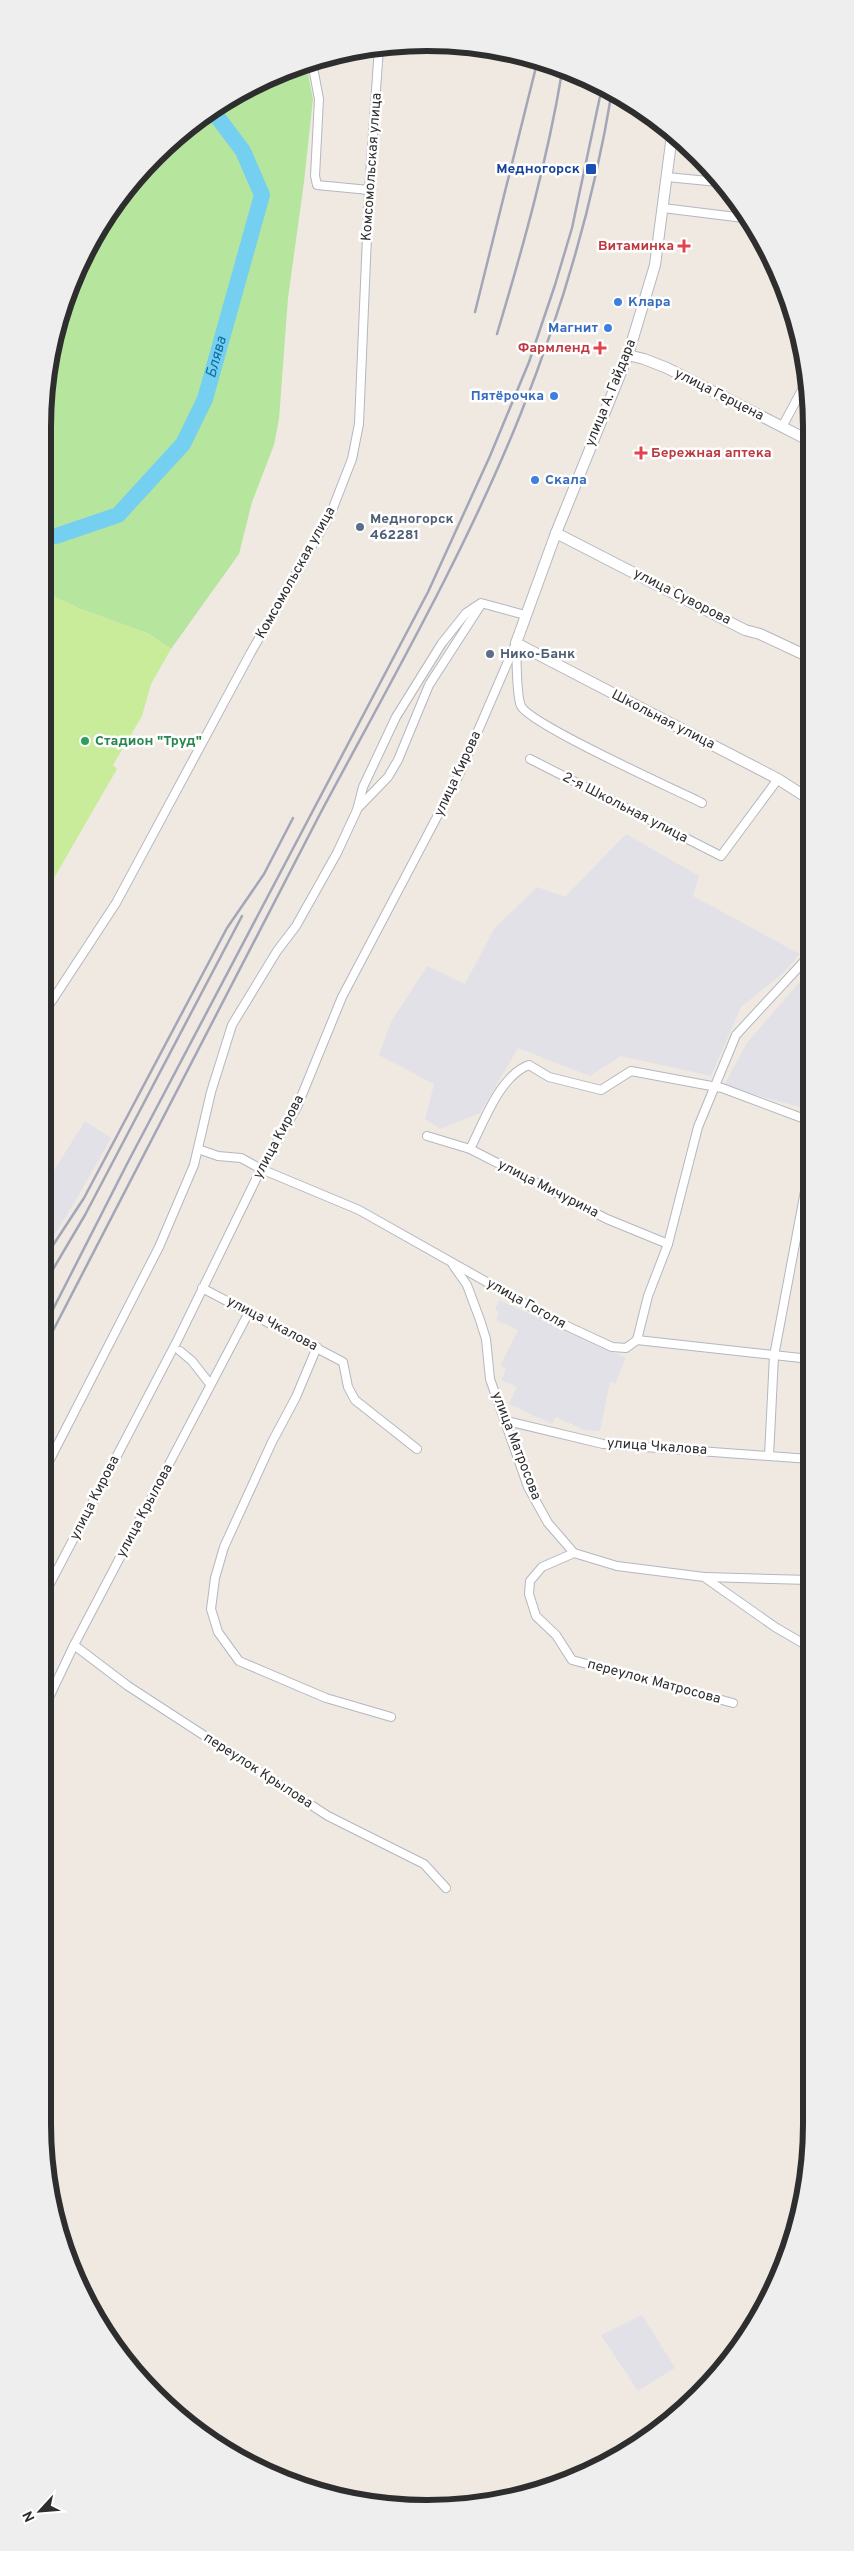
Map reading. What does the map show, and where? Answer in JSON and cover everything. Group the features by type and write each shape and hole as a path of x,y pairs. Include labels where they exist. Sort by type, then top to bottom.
{"street":[{"name":"Комсомольская улица","path":"51,1002 116,903 334,505 352,458 359,424 369,190 379,54"},
{"path":"313,69 319,99 315,176 317,185 369,190"},
{"name":"улица А. Гайдара","path":"516,643 556,533 628,356 655,265 671,141"},
{"path":"667,177 712,181"},
{"path":"663,208 739,217"},
{"name":"улица Герцена","path":"628,356 644,359 668,368 803,438"},
{"path":"782,428 801,391"},
{"name":"улица Суворова","path":"556,533 745,630 760,634 803,654"},
{"path":"357,810 388,777 398,760 429,685 481,603"},
{"path":"51,1457 159,1247 194,1165 211,1092 232,1025 278,951 296,926 337,853 357,810 363,787 396,718 442,643 466,613 481,603 526,615"},
{"path":"516,643 518,696 525,712 568,737 702,803"},
{"name":"Школьная улица","path":"516,643 778,778 803,795"},
{"name":"улица Кирова","path":"51,1582 261,1169 298,1107 342,997 458,777 516,643"},
{"name":"2-я Школьная улица","path":"530,759 721,856 778,778"},
{"path":"637,1340 648,1296 668,1244 698,1127 736,1035 803,962"},
{"path":"470,1149 505,1082 521,1068 529,1066 549,1078 601,1090 631,1071 715,1084 803,1118"},
{"name":"улица Мичурина","path":"427,1136 470,1149 607,1219 668,1244"},
{"name":"улица Гоголя","path":"198,1149 218,1156 241,1158 261,1169 359,1210 554,1320 612,1348 626,1348 637,1340 803,1358"},
{"path":"769,1456 774,1356 803,1202"},
{"name":"улица Матросова","path":"452,1263 467,1285 480,1320 486,1339 490,1379 507,1421 528,1487 548,1523 574,1553"},
{"name":"улица Чкалова","path":"202,1288 317,1347 342,1362 348,1387 355,1400 417,1449"},
{"name":"улица Крылова","path":"51,1693 74,1645 249,1312"},
{"path":"317,1347 296,1397 272,1442 224,1547 215,1578 211,1609 218,1632 239,1661 326,1698 390,1717"},
{"path":"180,1351 210,1384"},
{"name":"улица Чкалова","path":"507,1421 603,1444 803,1458"},
{"path":"574,1553 617,1566 704,1577 803,1580"},
{"name":"переулок Матросова","path":"574,1553 542,1567 530,1581 529,1594 536,1616 556,1635 572,1660 732,1703"},
{"path":"704,1577 776,1627 803,1643"},
{"name":"переулок Крылова","path":"74,1645 128,1686 328,1816 424,1864 446,1888"}],"shaded area":[{"path":"626,834 699,876 693,896 800,954 783,973 741,1007 711,1076 621,1056 590,1076 518,1048 480,1113 440,1129 425,1119 434,1084 379,1055 391,1022 427,966 465,984 494,929 537,887 565,897"},
{"path":"803,978 803,1108 724,1086 746,1044"},
{"path":"85,1121 111,1138 51,1240 51,1175"},
{"path":"499,1300 626,1358 615,1384 610,1382 600,1431 584,1430 556,1417 552,1424 509,1404 517,1387 501,1380 506,1369 500,1366 518,1330 496,1320 499,1312 495,1309"},
{"path":"642,2315 675,2368 638,2391 601,2335"}],"green space":[{"path":"307,71 313,99 288,298 279,419 274,445 252,502 239,554 171,649 149,634 78,608 51,595 51,427 54,378 58,354 71,306 80,283 102,239 129,198 144,179 179,144 239,102 261,90"},
{"name":"Стадион \"Труд\"","path":"51,595 78,608 149,634 171,649 151,684 142,716 113,765 117,769 54,878 51,877"}],"waterway":[{"name":"Блява","path":"51,536 118,515 183,444 205,399 262,195 243,151 216,116"}],"railway":[{"path":"475,312 536,67"},
{"path":"497,334 534,204 561,76"},
{"path":"51,1313 128,1162 428,592 490,456 529,362 555,285 572,228 600,94"},
{"path":"51,1334 321,812 427,615 476,515 521,413 563,295 596,173 611,100"},
{"path":"51,1248 84,1198 227,928 264,874 293,818"},
{"path":"51,1273 85,1215 242,916"}],"place":[{"name":"Медногорск","path":"591,169"},
{"name":"Витаминка","path":"684,246"},
{"name":"Клара","path":"618,302"},
{"name":"Магнит","path":"608,328"},
{"name":"Фармленд","path":"600,348"},
{"name":"Пятёрочка","path":"554,396"},
{"name":"Бережная аптека","path":"641,453"},
{"name":"Скала","path":"535,480"},
{"name":"Медногорск 462281","path":"360,527"},
{"name":"Нико-Банк","path":"490,654"},
{"name":"Стадион \"Труд\"","path":"85,741"}]}
